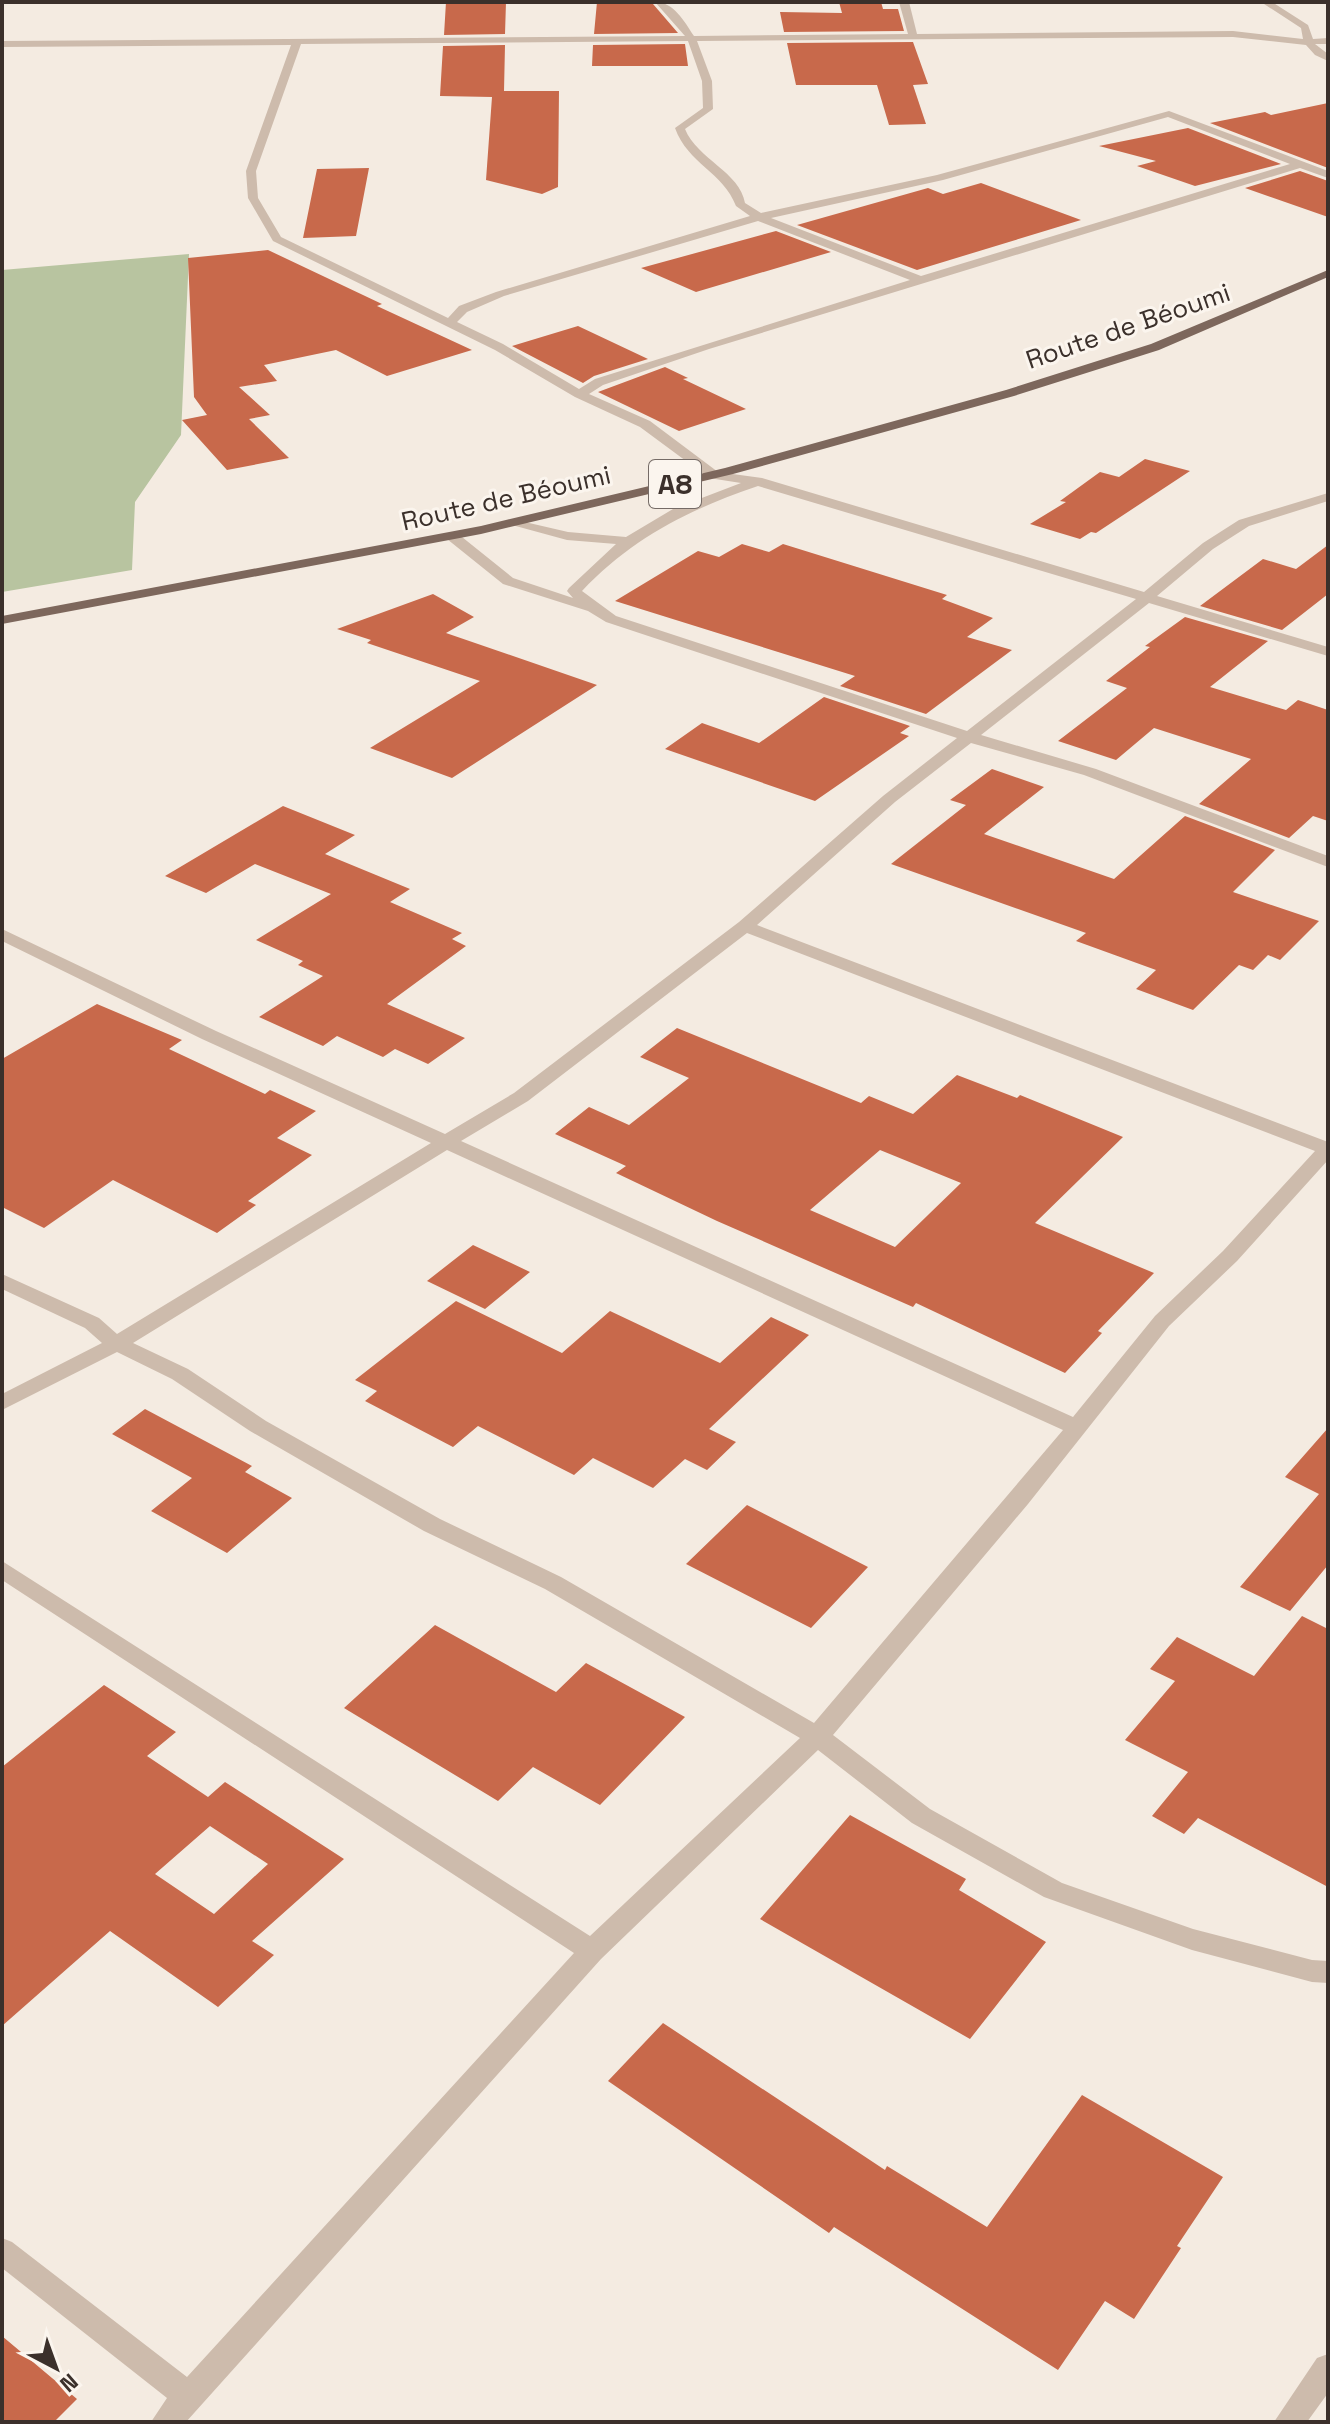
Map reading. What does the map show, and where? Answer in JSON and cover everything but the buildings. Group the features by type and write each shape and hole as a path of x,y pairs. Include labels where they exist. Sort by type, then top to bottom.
{"main road":[{"name":"Route de Béoumi","path":"2,620 452,536 714,475 1010,393 1155,347 1328,273"}],"street":[{"path":"660,2 676,15 698,51 709,79 708,109 680,128 686,144 738,192 740,204 759,217 918,279"},
{"path":"904,2 913,36"},
{"path":"1266,2 1285,25"},
{"path":"1285,25 1290,2"},
{"path":"1233,34 1285,25 1305,27 1307,42 1314,52 1328,58"},
{"path":"2,44 1233,34 1307,42 1328,41"},
{"path":"297,42 251,171 253,198 277,239 499,347 579,394 645,424 714,475 757,481 1328,652"},
{"path":"450,323 463,309 500,294 759,217 939,178 1169,114 1328,175"},
{"path":"579,394 624,372 918,279 1301,164"},
{"path":"595,610 574,591 595,568 628,541 650,524 757,481"},
{"path":"2,1403 116,1344 521,1097 745,926 889,799 1118,621 1208,546 1244,523 1328,497"},
{"path":"517,522 567,536 628,541"},
{"path":"452,536 508,581 648,631 969,737 1090,772 1328,862"},
{"path":"166,2422 592,1951 817,1736 1162,1321 1230,1256 1328,1149 745,926"},
{"path":"2,934 209,1035 1076,1427"},
{"path":"2,1281 92,1323 116,1344 164,1364 258,1426 432,1525 553,1583 817,1736 921,1816 1053,1890 1192,1939 1312,1971 1328,1972"},
{"path":"2,1569 592,1951"},
{"path":"2,2251 189,2397"},
{"path":"1289,2422 1328,2368"}],"green space":[{"path":"189,254 181,435 135,502 132,570 2,592 2,270"}]}
